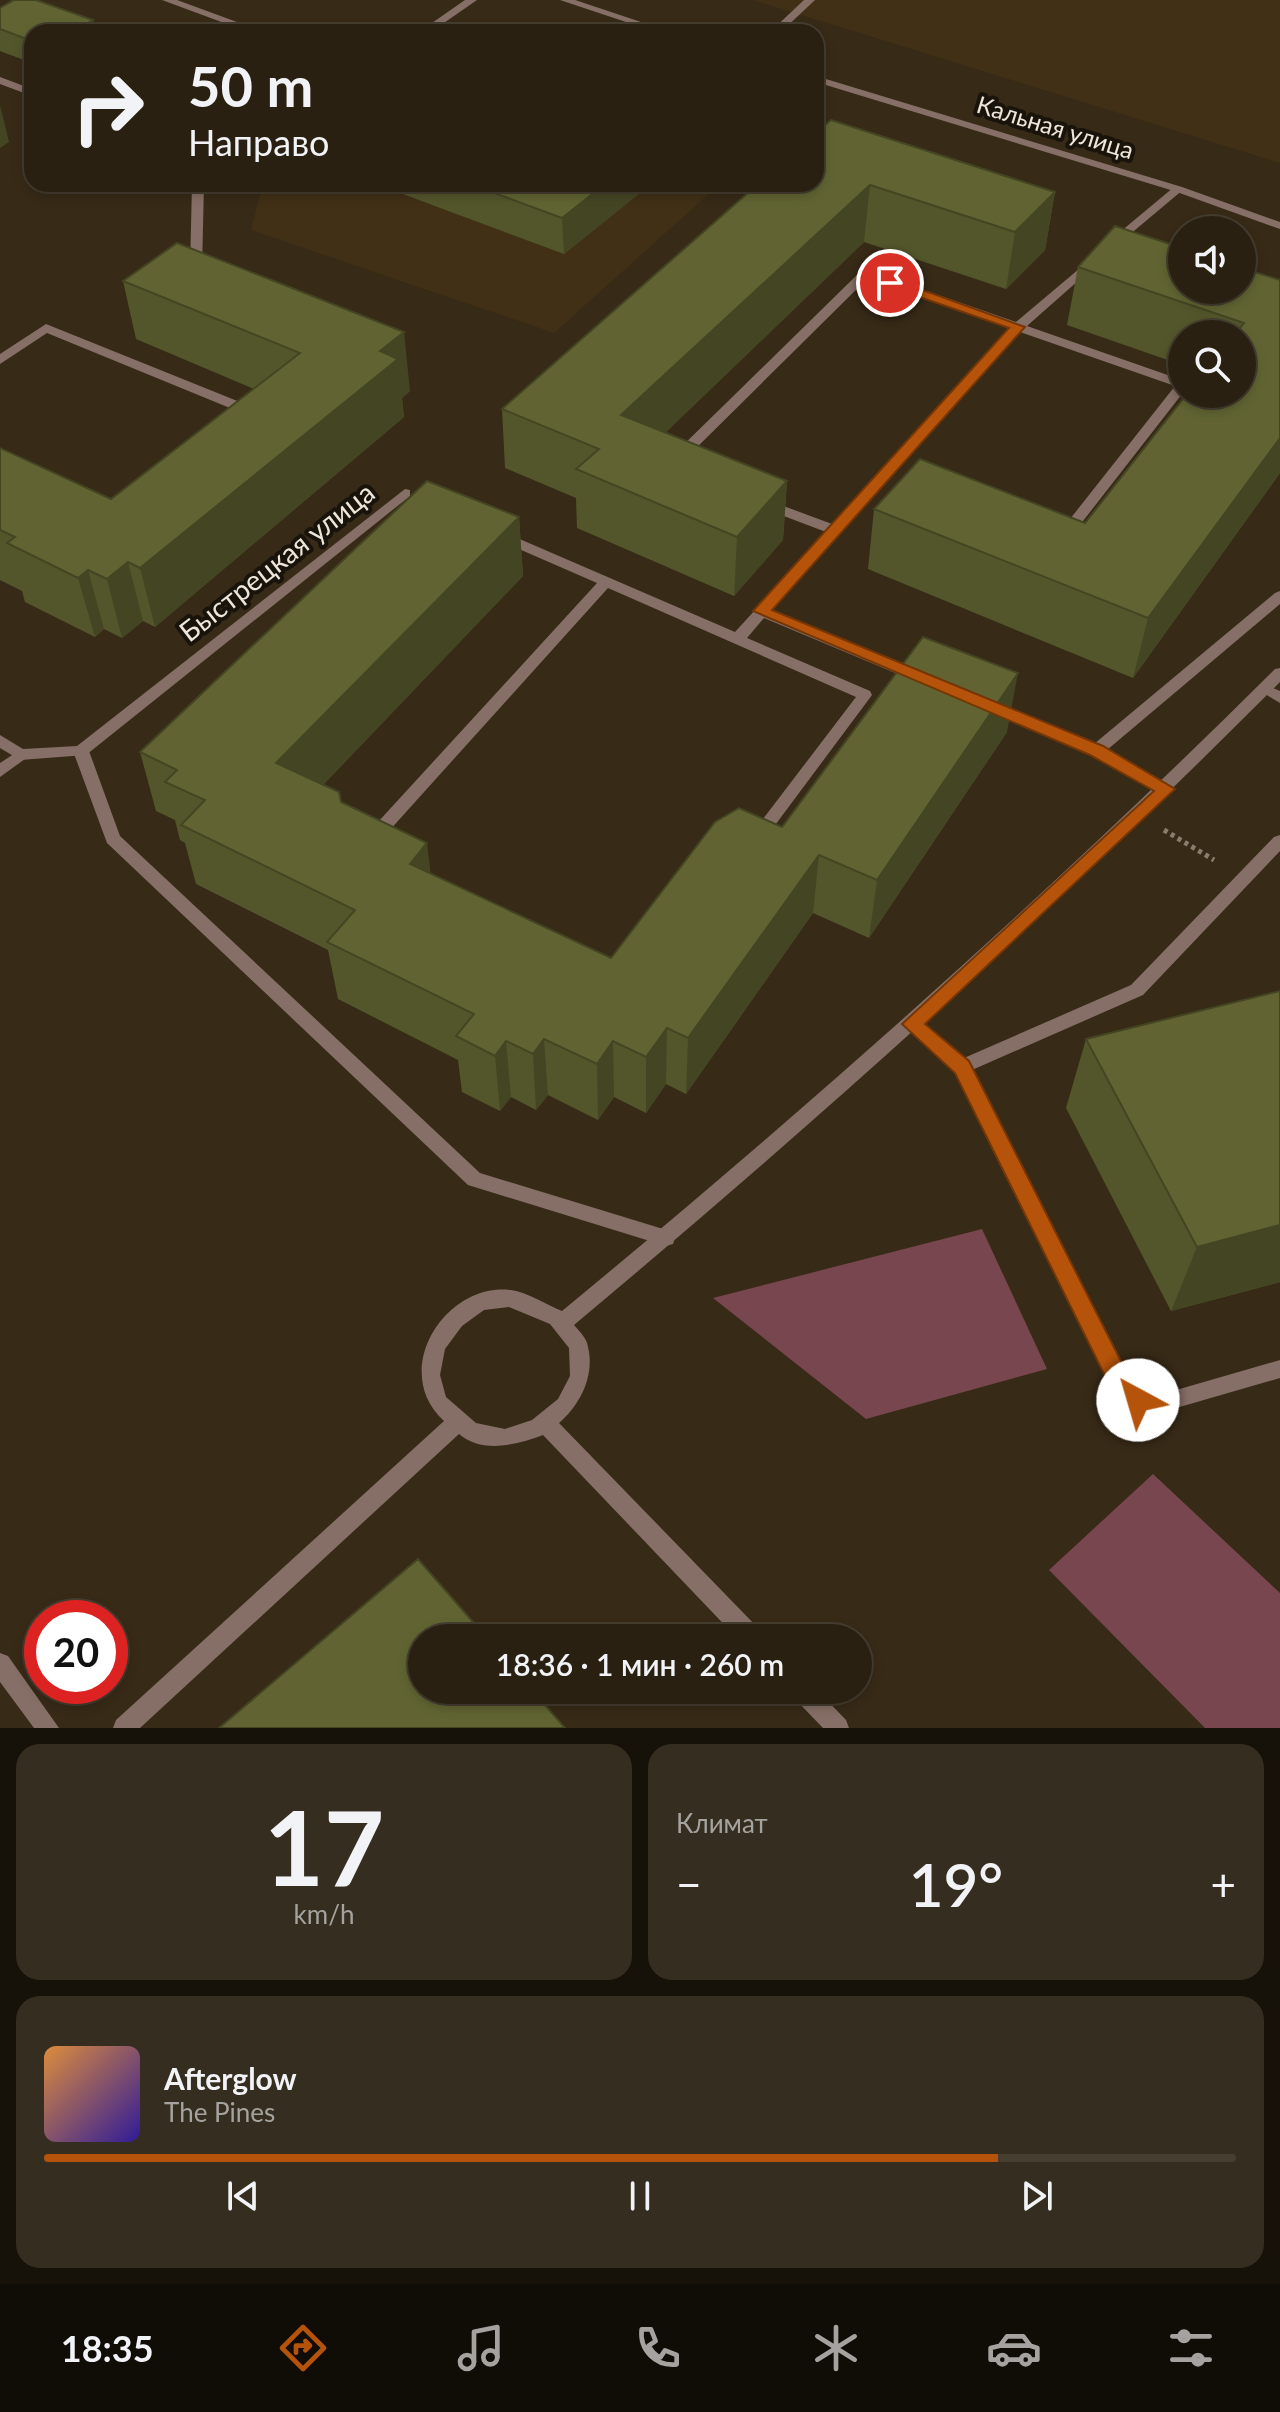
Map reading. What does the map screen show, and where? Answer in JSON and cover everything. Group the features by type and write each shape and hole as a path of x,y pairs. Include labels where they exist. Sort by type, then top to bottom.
{"street":[{"path":"167,0 237,24"},
{"path":"436,24 472,0"},
{"path":"565,0 641,24"},
{"path":"784,24 810,0"},
{"path":"0,80 24,90"},
{"name":"Кальная улица","path":"824,81 1178,189 1280,226"},
{"path":"737,639 1018,327 1178,189"},
{"path":"196,276 198,192"},
{"path":"683,472 669,467 865,274 1168,380"},
{"path":"0,360 46,328 270,420"},
{"path":"0,342 15,349"},
{"path":"1052,551 1168,403"},
{"path":"878,483 892,489"},
{"name":"Быстрецкая улица","path":"81,751 412,496"},
{"path":"751,499 834,530"},
{"path":"490,531 865,695 748,849"},
{"path":"358,854 606,582"},
{"path":"1096,751 1280,596"},
{"path":"761,611 936,684"},
{"path":"564,1321 666,1238 912,1024 1272,693 1280,673"},
{"path":"980,702 1096,751 1166,789"},
{"path":"0,740 20,755"},
{"path":"0,771 20,755 81,751 113,839 474,1179 666,1238"},
{"path":"962,1067 1137,990 1280,841"},
{"path":"912,1024 962,1067 1121,1385 1138,1400 1159,1404 1280,1369"},
{"path":"510,1298 540,1305 564,1321 579,1346 581,1375 570,1403 547,1425 517,1436 485,1436 456,1423 437,1401 429,1373 436,1344 454,1320 480,1303 510,1298"},
{"path":"124,1728 456,1423"},
{"path":"547,1425 739,1624"},
{"path":"0,1664 48,1728"},
{"path":"815,1704 838,1728"}],"path":[{"path":"1157,825 1244,879"}],"shaded area":[{"path":"753,0 1280,0 1280,163"},
{"path":"261,192 711,192 554,333 251,230"},
{"path":"982,1229 1047,1369 866,1419 713,1298"},
{"path":"1153,1474 1280,1593 1280,1728 1205,1728 1049,1570"}],"building":[{"path":"14,0 36,0 93,20 86,24 24,24 24,38 0,29 0,8"},
{"path":"831,120 1055,192 1015,232 870,185 621,415 787,481 737,537 576,469 599,449 502,409 749,192 824,192 824,126"},
{"path":"492,192 595,192 562,218"},
{"path":"1115,226 1168,243 1168,297 1078,267"},
{"path":"177,243 404,332 380,351 398,359 140,568 128,562 107,579 88,570 78,578 7,543 15,537 0,530 0,448 111,499 300,353 123,281"},
{"path":"1256,272 1280,280 1280,438 1148,618 874,509 920,459 1085,523 1176,408 1256,408 1256,320 1235,320 1188,304 1256,304"},
{"path":"427,481 519,517 276,763 339,792 341,802 427,843 410,864 611,958 715,822 739,808 782,827 923,637 1018,673 877,880 819,855 688,1038 667,1028 646,1057 613,1041 597,1064 544,1039 533,1054 506,1041 495,1056 456,1036 474,1014 327,942 355,910 181,825 205,800 165,782 177,770 140,752"},
{"path":"1280,991 1280,1225 1197,1247 1086,1039"},
{"path":"418,1559 475,1624 408,1624 408,1704 544,1704 565,1728 219,1728"}],"route":[{"path":"890,283 1018,327 761,611 1096,751 1166,789 912,1024 962,1067 1121,1385 1138,1400"}]}
